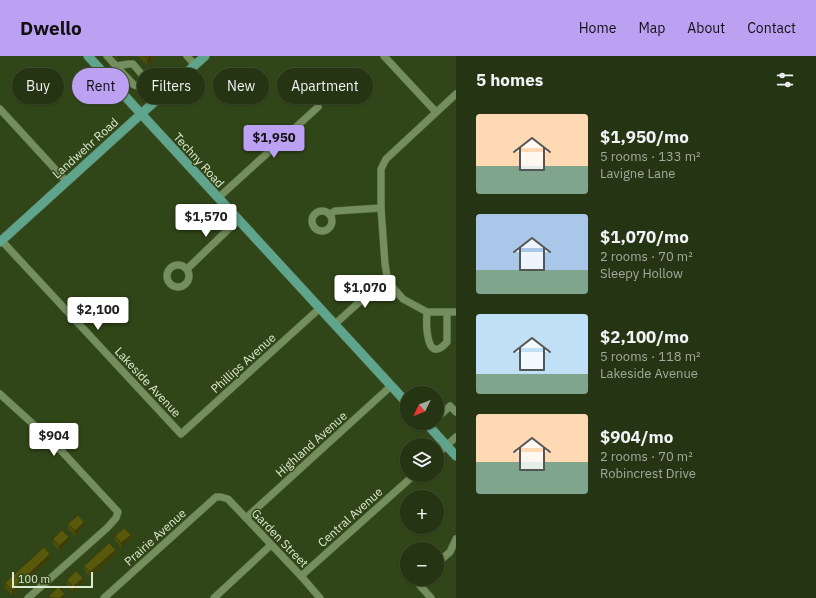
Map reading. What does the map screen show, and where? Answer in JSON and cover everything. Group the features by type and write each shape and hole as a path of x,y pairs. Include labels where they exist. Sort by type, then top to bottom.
{"main road":[{"name":"Techny Road","path":"88,56 400,396"},
{"name":"Landwehr Road","path":"1,241 205,56"},
{"path":"433,430 456,456"}],"street":[{"path":"107,56 116,66"},
{"path":"188,56 195,65"},
{"path":"384,56 436,112"},
{"path":"456,94 386,159 381,168 381,208 384,264 388,282 403,299 427,312 456,312"},
{"path":"218,198 318,107"},
{"path":"0,109 66,181"},
{"path":"330,214 335,211 381,208"},
{"path":"187,269 238,220"},
{"name":"Lakeside Avenue","path":"1,241 181,434"},
{"path":"335,324 376,287 388,282"},
{"name":"Phillips Avenue","path":"181,434 320,308"},
{"path":"427,312 428,343 432,348 437,349 442,348 447,342 447,312"},
{"name":"Highland Avenue","path":"246,518 391,386"},
{"path":"0,394 55,444 118,512 116,518 107,528 28,598"},
{"path":"444,412 450,406 456,412"},
{"path":"444,448 456,437"},
{"name":"Central Avenue","path":"301,576 406,482"},
{"name":"Prairie Avenue","path":"104,598 216,497 221,497"},
{"name":"Garden Street","path":"221,497 228,499 320,598"},
{"path":"444,557 450,552 456,539"},
{"path":"214,598 271,545"},
{"path":"420,586 431,598"}],"building":[{"path":"78,515 84,522 75,531 68,524"},
{"path":"124,528 131,535 121,543 115,536"},
{"path":"62,530 69,537 59,546 53,539"},
{"path":"109,543 116,550 90,572 84,566"},
{"path":"44,547 50,554 12,590 5,583"},
{"path":"76,571 83,578 73,587 67,580"},
{"path":"58,587 65,594 60,598 51,598 49,596"}]}
